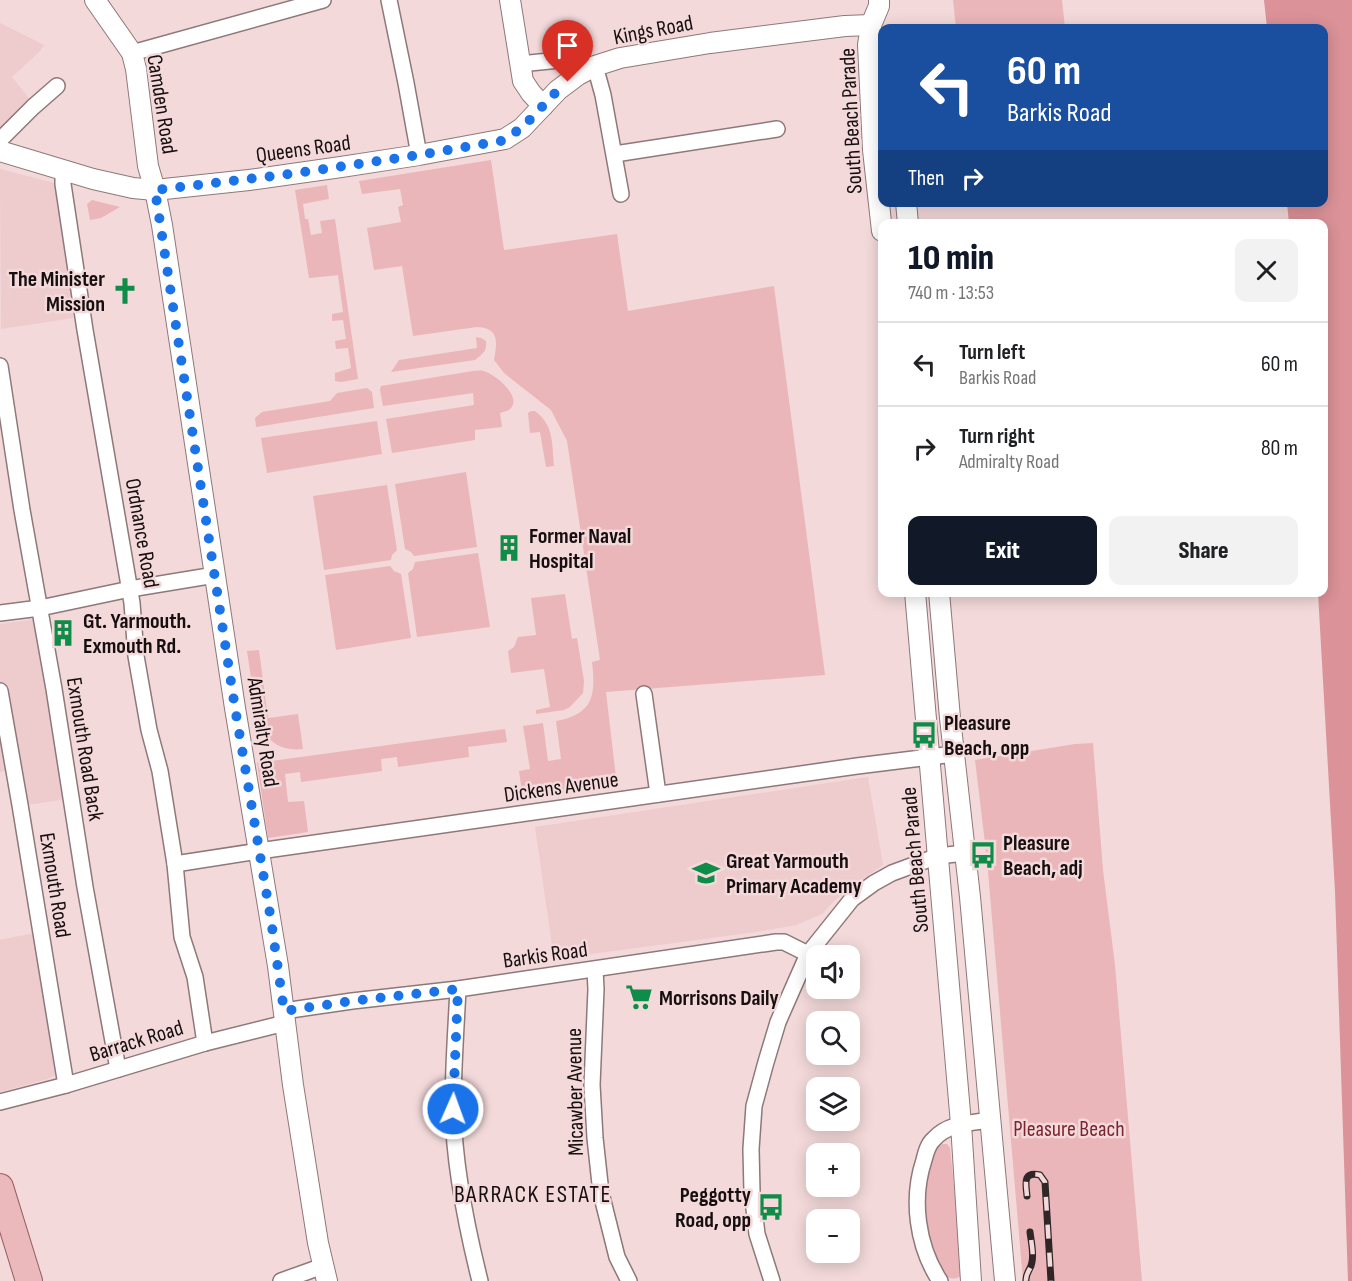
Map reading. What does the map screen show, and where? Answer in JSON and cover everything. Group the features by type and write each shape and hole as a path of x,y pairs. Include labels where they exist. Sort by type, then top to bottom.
{"main road":[{"path":"1,1191 16,1281"},
{"path":"1,1191 29,1281"},
{"path":"1,1191 46,1281"}],"street":[{"name":"Camden Road","path":"95,0 132,53 148,166 155,190"},
{"path":"132,53 323,0"},
{"path":"389,0 419,155"},
{"path":"510,0 522,81 543,105"},
{"path":"866,0 877,32"},
{"path":"877,32 879,0"},
{"name":"Kings Road","path":"520,64 580,59 592,67 624,57 710,43 845,26 877,32"},
{"name":"South Beach Parade","path":"877,32 868,45 878,190"},
{"path":"592,67 603,95 621,194"},
{"name":"Queens Road","path":"0,151 63,171 133,188 155,190 249,180 419,155 506,139 522,128 558,90 592,67"},
{"path":"0,140 57,86"},
{"path":"615,154 777,129"},
{"name":"Ordnance Road","path":"63,171 85,330 130,589 136,656 149,730 160,771 175,864 182,937 195,977 205,1043"},
{"name":"Admiralty Road","path":"155,190 285,1017 293,1085 325,1274"},
{"name":"Exmouth Road Back","path":"0,366 21,504 118,1069"},
{"path":"0,614 215,575"},
{"name":"South Beach Parade","path":"915,597 961,1124 971,1281"},
{"path":"939,597 1005,1281"},
{"name":"Exmouth Road","path":"0,692 66,1085"},
{"path":"644,694 658,794"},
{"name":"Dickens Avenue","path":"175,864 954,754"},
{"path":"815,945 852,899 874,883 892,873 938,856 965,853"},
{"name":"Barkis Road","path":"285,1017 352,1001 595,970 776,942 784,942 806,953"},
{"path":"772,1281 757,1234 752,1192 751,1149 754,1106 778,1022 806,959"},
{"name":"Micawber Avenue","path":"595,970 596,1010 592,1085 595,1138 604,1204 617,1257 629,1281"},
{"path":"458,989 453,1109 459,1178 468,1236 480,1281"},
{"name":"Barrack Road","path":"0,1102 66,1085 285,1017"},
{"path":"940,1281 932,1269 918,1221 916,1201 920,1171 926,1150 933,1139 946,1130 961,1124 990,1120"},
{"path":"281,1281 325,1274"}],"shaded area":[{"path":"1264,0 1352,0 1352,1281 1348,1281 1335,891 1318,597 1328,597 1328,219 1289,219 1287,207 1328,207 1328,24 1267,24"},
{"path":"0,23 44,45 12,77 37,107 0,139"},
{"path":"0,169 58,184 67,241 73,318 1,329"},
{"path":"36,619 67,799 27,805 9,770 0,772 0,624"},
{"name":"Great Yarmouth Primary Academy","path":"868,777 883,865 835,900 822,914 796,925 756,932 554,959 535,827"},
{"path":"34,933 56,1073 47,1079 0,1092 0,940"}],"green space":[{"path":"953,0 1062,0 1065,24 956,24"},
{"path":"491,160 504,250 617,234 628,311 774,286 825,675 606,692 617,786 523,799 519,771 530,769 523,726 543,723 548,761 561,759 556,721 578,714 585,708 592,694 592,662 600,660 567,441 551,410 504,373 494,360 496,342 490,330 477,327 413,336 402,266 374,270 367,228 401,222 398,207 403,205 400,189 362,194 359,181"},
{"path":"327,185 329,199 303,204 305,219 308,219 311,235 322,233 320,221 335,219 358,379 341,382 335,381 335,373 351,368 348,348 336,349 335,341 346,339 343,320 332,321 332,314 343,312 338,275 309,278 295,190"},
{"path":"92,200 120,207 101,218 90,220 87,204"},
{"path":"476,337 486,341 486,348 475,360 391,372 399,360 477,348"},
{"path":"483,371 494,376 511,393 513,405 509,410 500,413 502,427 475,430 475,440 392,453 386,419 474,405 473,393 383,406 381,386"},
{"path":"367,388 372,392 374,408 256,427 255,418 262,412 330,401 337,393"},
{"path":"531,411 541,416 549,429 554,466 546,467 540,432 530,433 528,413"},
{"path":"377,421 382,454 267,473 261,438"},
{"path":"466,472 477,547 414,556 405,549 395,484"},
{"path":"387,485 397,550 391,560 324,570 313,496"},
{"path":"478,553 490,627 417,637 408,573 413,569 415,562"},
{"path":"390,566 401,574 411,638 336,650 325,575"},
{"path":"565,594 572,639 577,638 584,681 583,693 564,710 536,714 536,710 550,707 544,669 511,673 508,651 514,647 518,637 536,635 531,598"},
{"path":"259,650 268,718 298,714 303,749 280,746 263,732 257,718 247,651"},
{"path":"505,729 507,742 468,747 469,757 398,767 397,757 381,759 382,771 301,782 300,772 285,774 288,802 304,801 308,832 268,838 257,763"},
{"name":"Pleasure Beach","path":"1093,743 1142,1281 1023,1281 987,860 975,760"},
{"path":"942,1144 947,1144 950,1148 963,1271 961,1276 955,1279 947,1277 937,1258 927,1225 926,1189 935,1151"}],"railway":[{"path":"1027,1196 1026,1180 1030,1175 1040,1175 1045,1182 1051,1281"},
{"path":"1026,1281 1033,1258 1030,1232"}],"place":[{"name":"The Minister Mission","path":"125,291"},
{"name":"Former Naval Hospital","path":"509,548"},
{"name":"Gt. Yarmouth. Exmouth Rd.","path":"63,633"},
{"name":"Pleasure Beach, opp","path":"924,735"},
{"name":"Pleasure Beach, adj","path":"983,855"},
{"name":"Great Yarmouth Primary Academy","path":"706,873"},
{"name":"Morrisons Daily","path":"639,997"},
{"name":"Peggotty Road, opp","path":"771,1207"}],"district":[{"name":"BARRACK ESTATE","path":"533,1194"}],"route":[{"path":"453,1109 458,989 284,1011 155,190 249,180 501,141 522,128 568,82"}]}
